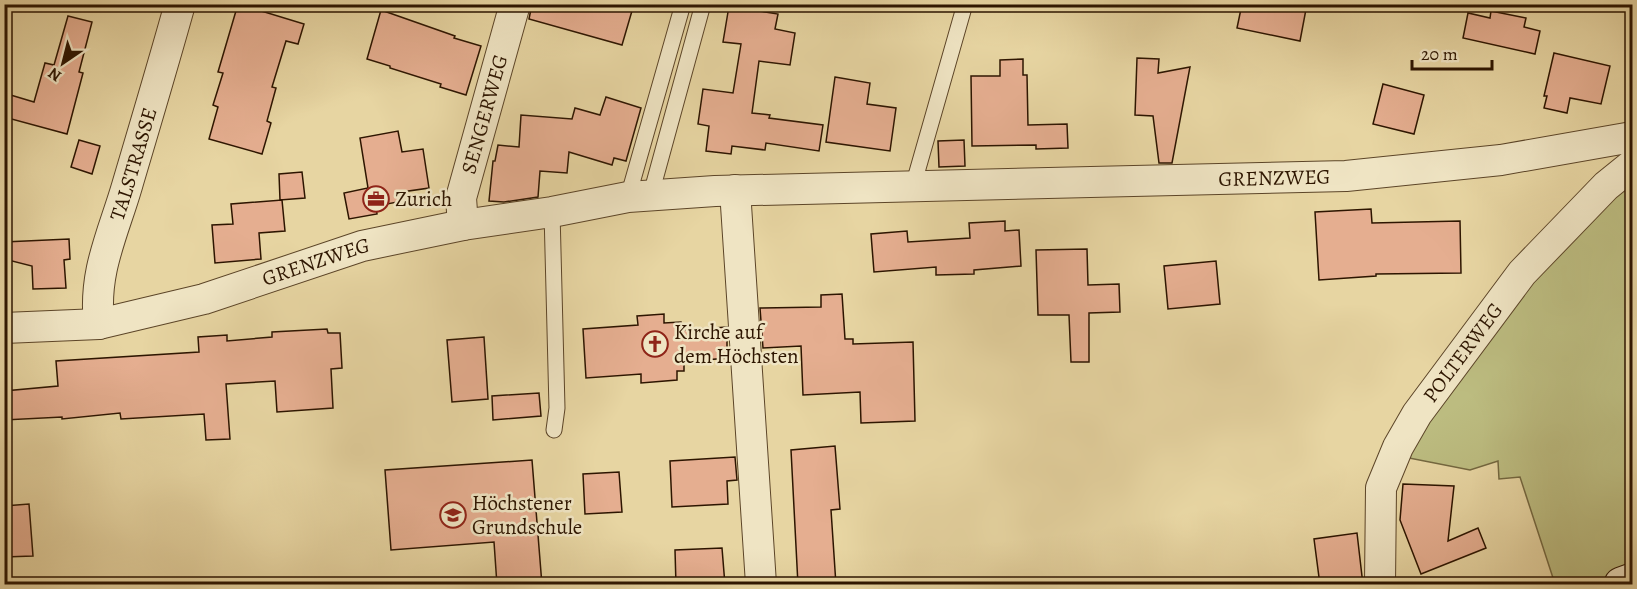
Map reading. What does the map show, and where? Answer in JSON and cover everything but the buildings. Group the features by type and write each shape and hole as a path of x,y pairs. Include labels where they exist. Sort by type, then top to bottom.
{"main road":[{"path":"1621,585 1632,580"}],"street":[{"name":"TALSTRASSE","path":"99,324 96,302 99,271 127,187 180,4"},
{"name":"SENGERWEG","path":"463,225 461,198 515,4"},
{"name":"GRENZWEG","path":"4,328 99,324 204,299 362,246 463,225 640,196 735,190 1346,176 1501,160 1632,137"},
{"name":"POLTERWEG","path":"1380,585 1381,488 1398,447 1412,422 1522,273 1606,186 1632,165"},
{"path":"735,190 761,585"}],"lane":[{"path":"640,196 683,4"},
{"path":"640,196 703,4"},
{"path":"913,186 965,4"},
{"path":"552,212 557,408 554,430"}],"green space":[{"path":"1632,177 1632,580 1621,584 1555,584 1520,477 1499,479 1498,461 1470,470 1404,457 1528,279"}],"place":[{"name":"Zurich","path":"376,199"},
{"name":"Kirche auf dem Höchsten","path":"655,344"},
{"name":"Höchstener Grundschule","path":"453,515"}]}
